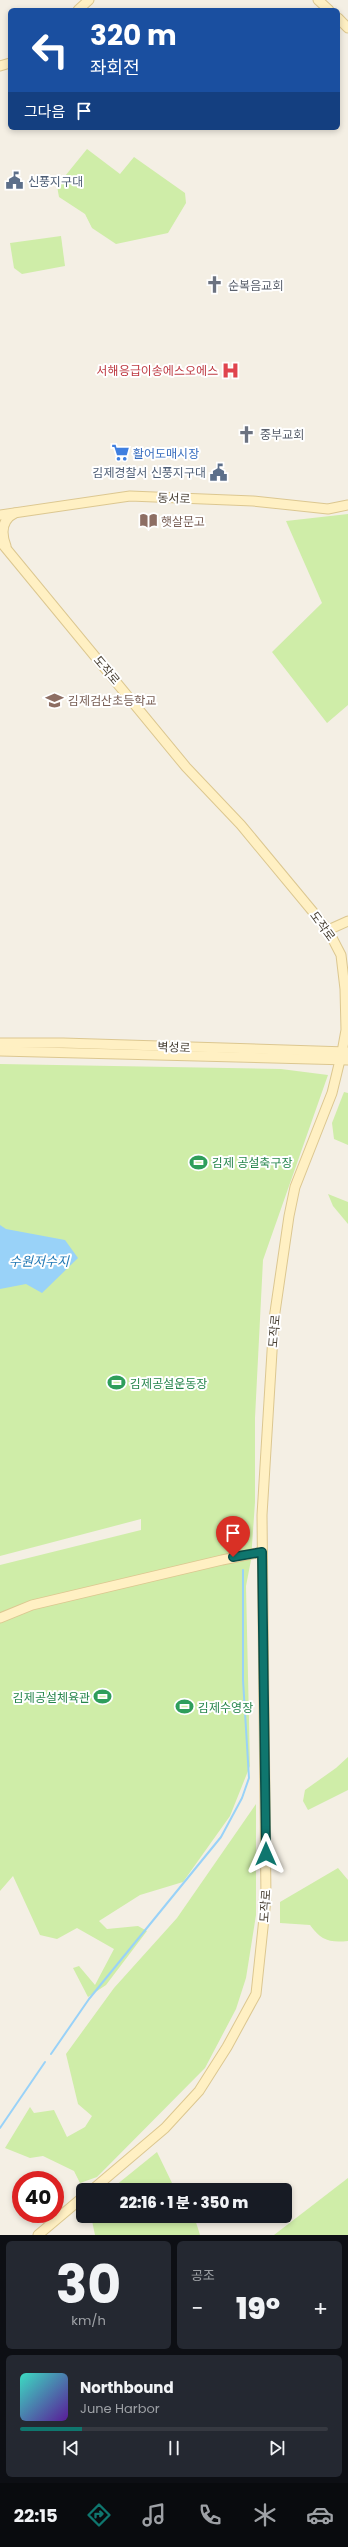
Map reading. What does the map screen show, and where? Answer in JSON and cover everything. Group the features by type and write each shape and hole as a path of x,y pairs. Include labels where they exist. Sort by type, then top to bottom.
{"street":[{"path":"80,8 90,0"},
{"path":"318,0 327,8"},
{"path":"340,20 348,28"},
{"name":"동서로","path":"0,515 130,496 253,501 328,509 348,505"},
{"path":"4,548 2,534 4,526 10,515 17,512"},
{"name":"도작로","path":"0,541 4,548 186,767 241,826 328,930 341,955 345,989 346,1030 344,1056 332,1093 295,1187 289,1216 273,1340 262,1552 266,1774 266,1899 256,1994 227,2047 199,2091 165,2128 100,2183"},
{"path":"328,930 348,921"},
{"name":"벽성로","path":"0,1043 63,1043 344,1056"},
{"name":"벽성로","path":"0,1051 344,1056"},
{"path":"0,1618 32,1605 262,1552"},
{"path":"38,2235 76,2203"}],"green space":[{"path":"87,149 120,174 134,157 185,193 186,203 168,233 116,244 92,228 85,214 59,197 57,186"},
{"path":"61,236 65,266 22,274 14,268 10,243"},
{"path":"348,514 348,705 327,723 272,652 322,603 286,521"},
{"path":"0,1064 281,1069 328,1075 263,1260 255,1418 255,1502 251,1560 246,1586 250,1766 230,1816 183,1882 140,1895 99,1921 107,1929 138,1926 147,1931 106,1985 88,1997 73,1968 79,1966 95,1985 114,1949 77,1928 57,1939 40,1935 13,1876 0,1891 0,1565 141,1530 141,1519 0,1556"},
{"path":"344,1092 348,1093 348,1145 334,1139 332,1123"},
{"path":"328,1194 348,1202 348,1224 333,1206"},
{"path":"348,1757 348,1790 308,1810 303,1801 305,1790 336,1768"},
{"path":"256,1804 256,1915 246,1978 236,2009 205,2068 97,2177 80,2183 74,2171 43,2156 30,2158 5,2148 30,2107 34,2113 54,2110 67,2137 85,2127 92,2116 78,2104 66,2054 114,1988 177,1918"},
{"path":"338,1868 348,1880 348,1941 331,1941 326,1939 318,1934 310,1925 280,1923 280,1902"},
{"path":"157,2152 172,2183 119,2183"},
{"path":"348,2178 348,2235 274,2235 290,2223 292,2223 292,2221"},
{"path":"92,2223 196,2223 200,2235 95,2235"}],"water":[{"name":"수원저수지","path":"0,1225 6,1229 65,1240 78,1258 42,1293 26,1284 0,1289"}],"waterway":[{"path":"51,2054 89,1999 221,1837 242,1798 249,1778 243,1680 243,1570"},
{"path":"0,2128 45,2062"}],"place":[{"name":"신풍지구대","path":"15,181"},
{"name":"순복음교회","path":"215,285"},
{"name":"서해응급이송에스오에스","path":"231,370"},
{"name":"중부교회","path":"247,434"},
{"name":"활어도매시장","path":"120,453"},
{"name":"김제경찰서 신풍지구대","path":"219,472"},
{"name":"햇살문고","path":"148,521"},
{"name":"김제검산초등학교","path":"55,700"},
{"name":"김제 공설축구장","path":"199,1162"},
{"name":"김제공설운동장","path":"117,1383"},
{"name":"김제공설체육관","path":"103,1697"},
{"name":"김제수영장","path":"185,1707"}],"route":[{"path":"233,1557 262,1552 266,1854"}]}
